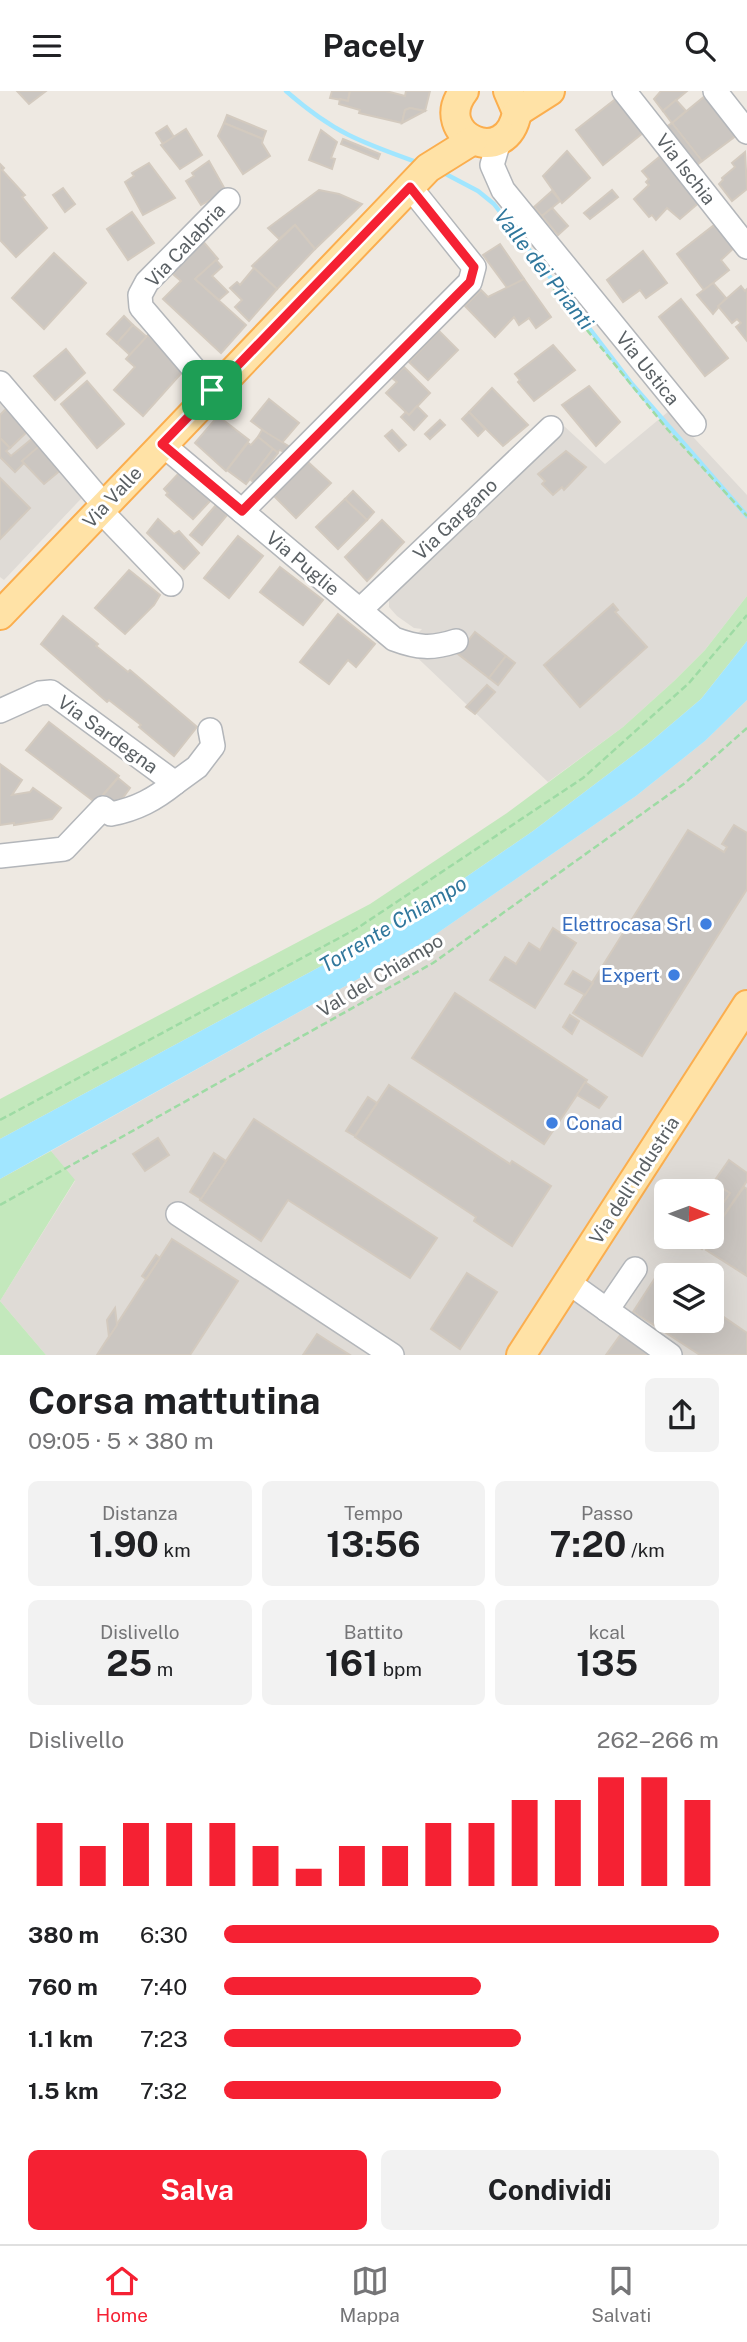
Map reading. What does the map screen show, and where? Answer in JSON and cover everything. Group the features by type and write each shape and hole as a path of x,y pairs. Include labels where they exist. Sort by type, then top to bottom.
{"main road":[{"path":"513,102 550,91"},
{"name":"Via Valle","path":"460,99 464,134 486,141"},
{"name":"Via Valle","path":"1,612 419,177 460,99"},
{"name":"Via Valle","path":"419,177 512,129 513,102"},
{"name":"Via dell'Industria","path":"522,1355 747,1005"}],"street":[{"name":"Via Ischia","path":"624,91 747,247"},
{"path":"716,91 747,132"},
{"name":"Via Ustica","path":"486,141 492,165 503,190 694,424"},
{"path":"242,511 470,282 474,267 419,177"},
{"name":"Via Calabria","path":"212,390 141,307 140,295 147,282 228,200"},
{"path":"0,383 102,507 171,584"},
{"name":"Via Gargano","path":"360,610 551,428"},
{"name":"Via Puglie","path":"162,444 394,639 418,648 437,648 456,642"},
{"name":"Via Sardegna","path":"0,712 40,693 51,692 175,783"},
{"name":"Via Sardegna","path":"0,856 64,849 103,808 111,814 133,810 155,799 197,767 213,746 210,730"},
{"path":"177,1214 392,1355"},
{"path":"607,1310 635,1269"},
{"path":"568,1282 670,1355"}],"path":[{"path":"0,1120 356,929 549,801 583,778 689,683 747,615"},
{"name":"Val del Chiampo","path":"0,1205 433,963 685,783 747,728"}],"shaded area":[{"path":"0,382 94,485 4,580 0,577"},
{"path":"669,411 747,495 747,596 705,650 674,681 623,727 548,782 405,646 422,629 414,628 397,616 389,607 389,597 564,426 605,464"},
{"path":"747,700 747,1355 46,1355 0,1301 75,1181 51,1151 426,941 636,796 705,741"}],"green space":[{"path":"747,596 747,641 701,699 648,744 533,831 392,928 0,1139 0,1099 370,904 507,813 623,727 674,681 705,650"},
{"path":"51,1151 75,1180 0,1301 0,1179"},
{"path":"0,1301 46,1355 0,1355"}],"water":[{"path":"747,641 747,700 705,741 636,796 426,941 0,1179 0,1139 392,928 533,831 648,744 701,699"}],"building":[{"path":"17,91 46,91 29,104"},
{"path":"332,91 350,91 348,101 330,98"},
{"path":"350,91 386,91 405,96 406,91 430,91 425,111 410,108 405,110 402,123 359,113 360,110 339,104 340,99 348,101"},
{"path":"661,91 687,91 663,111 654,99"},
{"path":"705,96 737,135 702,161 672,123"},
{"path":"617,98 644,132 603,165 576,130"},
{"path":"676,100 686,111 672,123 663,111"},
{"path":"410,108 425,111 402,123 405,110"},
{"path":"227,115 266,131 263,139 224,123"},
{"path":"224,123 263,139 262,143 270,156 243,174 218,136"},
{"path":"672,123 702,161 693,168 663,129"},
{"path":"167,126 174,137 163,144 156,133"},
{"path":"186,129 202,155 180,169 161,145"},
{"path":"321,130 337,142 331,158 335,159 332,169 309,160"},
{"path":"343,139 380,154 378,159 341,144"},
{"path":"567,151 590,178 562,203 543,176"},
{"path":"745,152 747,189 732,201 719,184 735,167 732,163"},
{"path":"663,154 675,168 672,170 701,201 680,219 667,208 656,220 652,215 649,217 634,199 649,185 646,182 649,179 642,171"},
{"path":"209,161 226,191 201,205 186,181"},
{"path":"149,163 175,198 143,215 125,182 134,176 132,173"},
{"path":"0,164 47,228 16,257 0,240"},
{"path":"63,188 75,204 65,212 53,195"},
{"path":"319,190 339,194 362,204 315,249 295,225 279,239 268,228"},
{"path":"612,190 618,197 590,219 584,213"},
{"path":"552,191 560,201 542,216 534,207"},
{"path":"552,208 568,226 558,235 542,216"},
{"path":"132,212 154,243 128,260 107,229"},
{"path":"718,222 736,246 721,260 729,270 704,290 677,254"},
{"path":"295,225 315,249 277,289 252,266"},
{"path":"201,239 218,259 195,279 246,325 221,353 163,299 181,281 167,269"},
{"path":"500,244 524,279 508,289 483,255"},
{"path":"643,251 667,283 646,298 640,290 623,302 607,280"},
{"path":"54,253 86,283 44,329 12,298"},
{"path":"216,260 222,267 212,276 228,292 219,300 195,279"},
{"path":"254,268 277,289 249,321 235,307 242,300 230,288 237,282 240,285"},
{"path":"524,279 551,317 536,328 529,318 519,325 514,317 495,337 465,306 481,290 488,297"},
{"path":"713,283 726,298 713,314 697,295"},
{"path":"741,286 745,291 747,289 747,341 736,327 741,323 737,319 732,323 718,306"},
{"path":"681,299 728,358 705,376 659,317"},
{"path":"124,316 133,325 117,343 107,334"},
{"path":"133,325 147,337 130,355 117,343"},
{"path":"439,331 458,350 428,380 409,362"},
{"path":"148,335 185,369 143,416 114,390 135,367 126,359"},
{"path":"553,345 575,370 534,401 518,382 520,380 515,374"},
{"path":"66,349 85,373 55,400 34,376"},
{"path":"404,367 430,393 409,415 386,393 397,382 392,378"},
{"path":"87,381 124,424 97,448 61,404"},
{"path":"589,386 620,422 596,446 562,405"},
{"path":"492,388 528,425 503,446 469,412"},
{"path":"269,399 299,423 281,444 251,421"},
{"path":"9,406 31,428 10,448 0,438 0,415"},
{"path":"417,406 427,416 414,430 401,417 406,412 409,415"},
{"path":"469,412 485,429 478,436 462,419"},
{"path":"218,416 249,440 226,471 195,443"},
{"path":"440,420 445,425 430,439 425,434"},
{"path":"262,430 290,447 285,453 280,450 277,452 258,437"},
{"path":"392,430 406,445 399,451 385,436"},
{"path":"258,437 273,449 246,484 227,470 248,443 251,445"},
{"path":"0,438 10,448 6,451 11,456 33,438 40,446 22,461 24,463 15,472 0,457"},
{"path":"45,441 68,464 44,484 22,461"},
{"path":"273,449 278,453 254,483 250,479"},
{"path":"566,451 586,467 564,490 562,487 553,495 542,484 545,481 538,474"},
{"path":"308,462 331,483 296,518 274,496"},
{"path":"180,472 211,500 193,519 166,495 168,493 164,489"},
{"path":"0,478 30,508 0,539"},
{"path":"353,491 374,512 367,520 345,499"},
{"path":"345,499 367,520 338,549 316,527"},
{"path":"216,505 227,515 202,545 190,535"},
{"path":"158,519 174,534 179,531 199,553 184,569 147,533"},
{"path":"382,520 404,542 367,581 345,557"},
{"path":"238,536 263,556 229,598 204,578"},
{"path":"280,567 323,600 303,625 260,592"},
{"path":"129,570 160,595 154,605 125,634 95,608"},
{"path":"613,604 618,610 615,612 647,647 580,707 544,665"},
{"path":"338,614 375,644 356,667 348,660 329,684 300,662"},
{"path":"63,616 197,727 174,756 139,727 141,725 109,700 107,702 41,644"},
{"path":"475,632 506,656 489,678 458,654"},
{"path":"506,656 515,663 498,685 489,678"},
{"path":"487,685 495,692 475,714 466,707"},
{"path":"49,722 119,776 96,803 26,750"},
{"path":"0,764 22,780 12,795 30,792 33,788 61,808 52,819 0,825"},
{"path":"118,778 130,788 117,806 103,795"},
{"path":"734,825 747,833 747,889 642,1056 573,1013 688,830 724,852 727,847 722,844"},
{"path":"553,928 576,943 535,1008 490,980 505,957 516,964 529,943 540,950"},
{"path":"573,971 593,983 585,995 565,984"},
{"path":"455,993 587,1080 544,1144 412,1058"},
{"path":"570,1015 579,1021 572,1034 563,1027"},
{"path":"585,1082 607,1097 599,1108 577,1095"},
{"path":"389,1085 510,1164 512,1161 551,1186 512,1246 474,1221 476,1217 355,1137"},
{"path":"368,1097 377,1103 355,1136 346,1131"},
{"path":"254,1119 437,1238 410,1278 288,1200 261,1241 200,1200"},
{"path":"158,1138 169,1155 145,1171 133,1154"},
{"path":"214,1153 226,1161 201,1199 190,1192"},
{"path":"729,1160 747,1173 747,1181 724,1215 724,1202 730,1193 724,1189 724,1179 716,1179"},
{"path":"744,1187 747,1189 747,1276 706,1250 724,1249 724,1216"},
{"path":"724,1189 730,1193 724,1202"},
{"path":"172,1239 238,1281 190,1355 97,1355"},
{"path":"156,1255 160,1258 146,1279 142,1276"},
{"path":"467,1273 497,1292 460,1349 431,1329"},
{"path":"654,1280 654,1325 633,1312"},
{"path":"115,1308 117,1325 109,1337 107,1320"},
{"path":"724,1317 747,1333 747,1355 700,1355 666,1333 724,1333"},
{"path":"624,1330 650,1349 646,1355 606,1355"},
{"path":"317,1334 331,1343 350,1355 303,1355"}],"waterway":[{"name":"Valle dei Prianti","path":"286,91 319,117 348,135 419,163"},
{"name":"Valle dei Prianti","path":"440,171 478,191 494,204 632,384 747,516"},
{"name":"Torrente Chiampo","path":"368,941 444,893"}],"place":[{"name":"Elettrocasa Srl","path":"706,924"},
{"name":"Expert","path":"674,975"},
{"name":"Conad","path":"552,1123"}],"route":[{"path":"410,187 464,251 474,267 470,282 454,299 242,511 162,444 212,390 410,187"}]}
